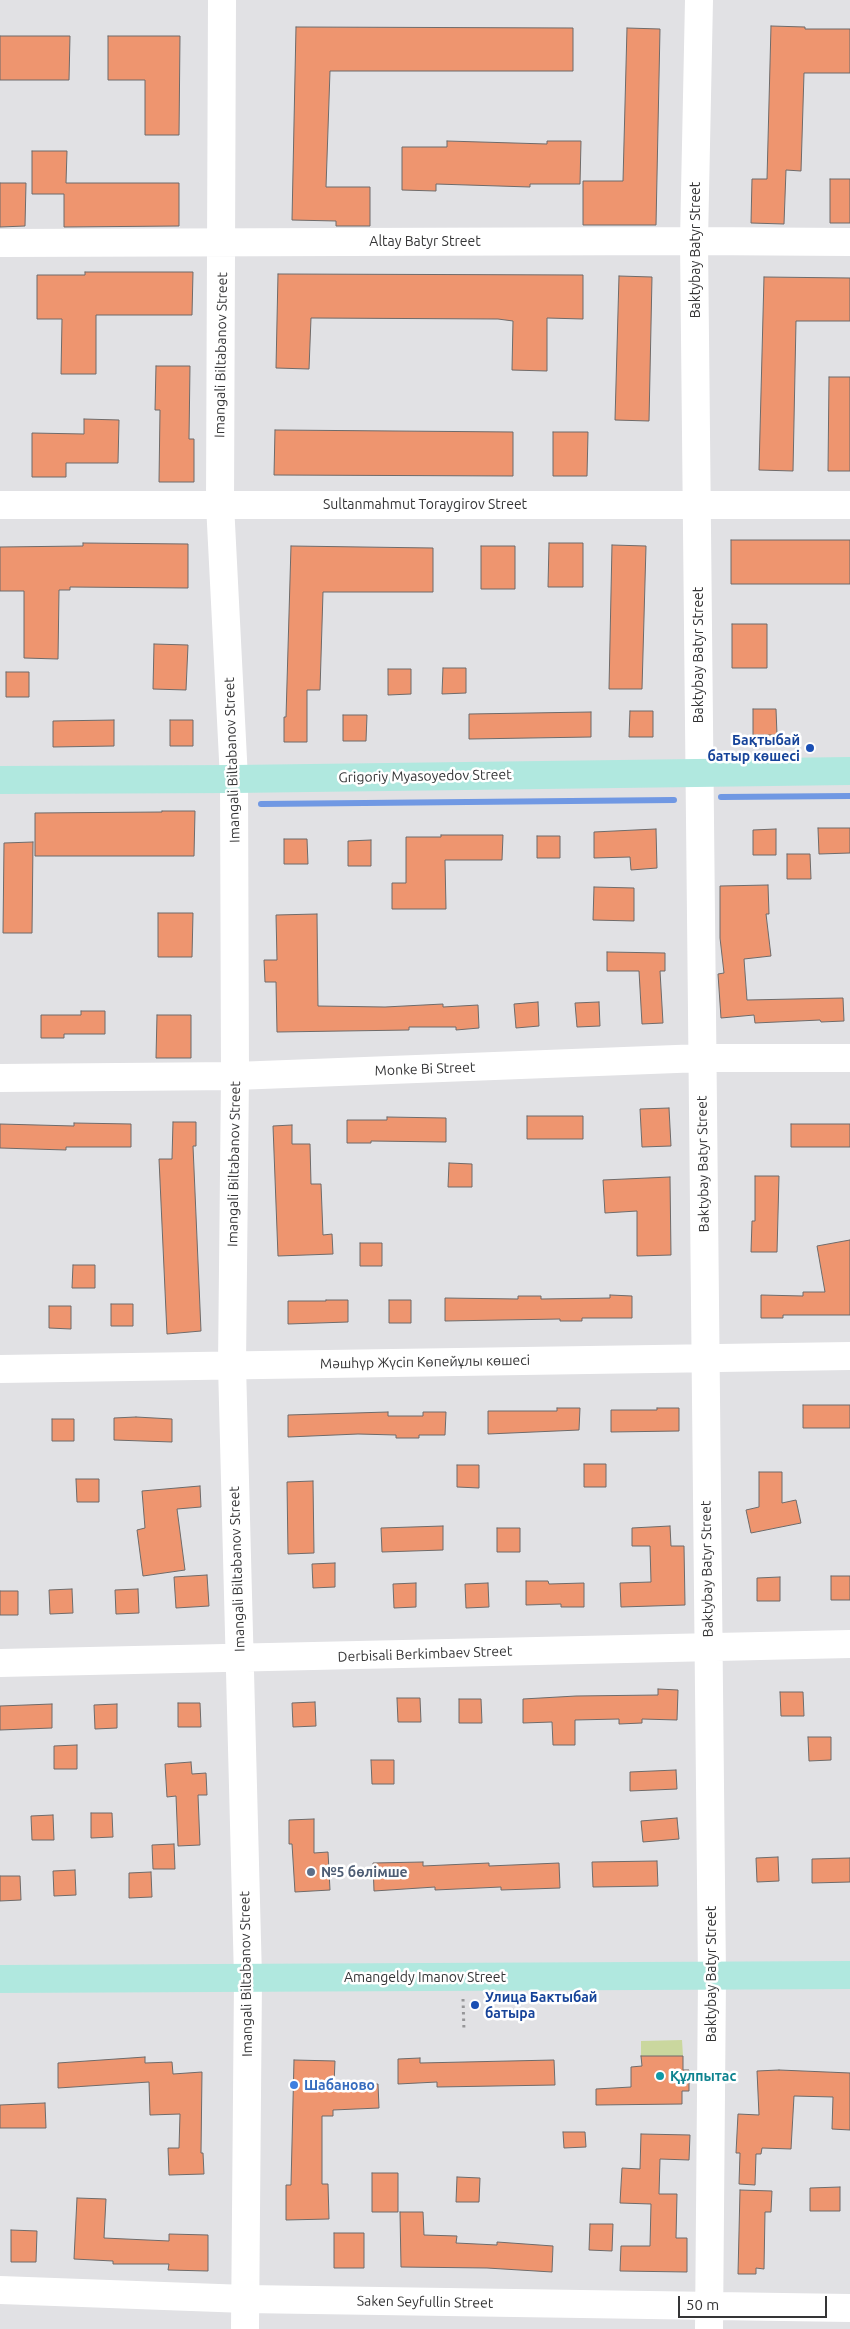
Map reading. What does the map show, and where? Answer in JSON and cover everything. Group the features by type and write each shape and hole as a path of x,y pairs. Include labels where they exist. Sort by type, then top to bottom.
{"main road":[{"name":"Grigoriy Myasoyedov Street","path":"0,780 850,771"},
{"name":"Amangeldy Imanov Street","path":"0,1979 850,1975"}],"street":[{"name":"Imangali Biltabanov Street","path":"222,0 220,504 234,779 235,1076 232,1365 248,1978 245,2329"},
{"name":"Baktybay Batyr Street","path":"699,0 694,241 712,1976 709,2318"},
{"name":"Altay Batyr Street","path":"0,243 222,241 850,242"},
{"name":"Sultanmahmut Toraygirov Street","path":"0,505 850,505"},
{"name":"Monke Bi Street","path":"0,1078 235,1076 702,1058 850,1058"},
{"name":"Мәшһүр Жүсіп Көпейұлы көшесі","path":"0,1369 850,1356"},
{"name":"Derbisali Berkimbaev Street","path":"0,1663 850,1644"},
{"name":"Saken Seyfullin Street","path":"0,2290 709,2318 850,2308"}],"path":[{"path":"463,1997 464,2031"}],"green space":[{"path":"682,2040 683,2056 641,2056 641,2041"}],"building":[{"path":"771,26 805,27 805,29 850,29 850,73 804,73 801,171 786,170 784,224 751,223 752,179 767,179"},
{"path":"296,27 573,28 573,71 330,71 326,187 370,187 370,226 336,226 336,221 292,220"},
{"path":"627,28 660,29 656,225 583,225 583,181 623,181"},
{"path":"0,36 70,36 69,80 0,80"},
{"path":"108,36 180,36 179,135 145,135 145,80 108,80"},
{"path":"447,141 547,144 547,141 581,141 580,184 530,184 530,187 436,184 436,191 402,190 402,147 447,147"},
{"path":"32,151 67,151 66,183 179,183 179,226 64,227 64,194 32,194"},
{"path":"830,179 850,179 850,223 830,223"},
{"path":"0,183 26,183 25,226 0,227"},
{"path":"85,272 193,272 192,315 96,315 96,374 61,374 62,319 37,319 37,275 85,275"},
{"path":"278,274 583,275 583,319 547,318 547,371 512,370 513,321 498,319 311,318 309,369 276,368"},
{"path":"619,276 652,277 649,421 615,420"},
{"path":"764,277 850,278 850,321 796,321 793,471 759,470"},
{"path":"156,366 190,366 189,439 194,439 194,482 159,482 160,410 155,410"},
{"path":"829,377 850,377 850,471 828,471"},
{"path":"84,419 119,420 118,463 66,463 66,477 32,477 32,433 84,434"},
{"path":"275,430 513,432 513,476 274,475"},
{"path":"553,432 588,432 587,476 553,476"},
{"path":"731,540 850,540 850,584 731,584"},
{"path":"83,543 188,544 188,588 70,587 70,590 59,590 58,659 24,658 24,591 0,591 0,547 83,546"},
{"path":"549,543 583,543 583,587 548,587"},
{"path":"612,545 646,546 642,689 609,689"},
{"path":"291,546 433,548 433,592 323,592 320,690 307,690 307,742 284,742"},
{"path":"481,546 515,546 515,589 481,589"},
{"path":"732,624 767,624 767,668 732,668"},
{"path":"154,644 188,645 186,690 153,689"},
{"path":"443,668 466,668 466,693 442,694"},
{"path":"388,669 411,669 411,694 388,695"},
{"path":"6,672 29,672 29,697 6,697"},
{"path":"753,709 776,709 777,735 753,735"},
{"path":"630,711 653,711 653,737 629,737"},
{"path":"591,712 591,737 469,739 469,714"},
{"path":"343,715 367,715 366,741 343,741"},
{"path":"114,720 114,746 53,747 53,721"},
{"path":"170,720 193,720 193,746 170,746"},
{"path":"195,811 194,856 35,856 35,813"},
{"path":"818,828 850,828 850,853 819,854"},
{"path":"656,829 657,868 631,870 630,857 594,858 594,832"},
{"path":"776,829 776,855 753,855 753,830"},
{"path":"441,835 503,835 502,860 445,860 446,909 392,909 392,883 406,883 406,837 441,837"},
{"path":"537,836 560,836 560,858 537,858"},
{"path":"284,839 307,839 308,864 284,864"},
{"path":"371,840 371,866 348,866 348,841"},
{"path":"33,842 32,933 3,933 4,843"},
{"path":"787,854 810,854 811,879 787,879"},
{"path":"768,885 769,914 766,914 771,956 744,959 747,1000 843,998 844,1021 821,1022 820,1020 755,1023 754,1015 721,1018 718,974 724,973 720,938 720,886"},
{"path":"594,887 634,888 634,921 593,920"},
{"path":"158,913 193,913 192,957 158,957"},
{"path":"317,914 318,1006 385,1007 443,1004 443,1007 478,1005 479,1028 456,1030 456,1027 409,1027 409,1030 277,1032 276,982 265,982 264,960 277,960 276,915"},
{"path":"607,952 665,953 665,971 660,971 663,1023 642,1024 639,971 607,971"},
{"path":"538,1002 539,1026 516,1028 514,1004"},
{"path":"599,1002 600,1026 577,1027 575,1003"},
{"path":"81,1011 105,1011 105,1034 64,1034 64,1038 41,1038 41,1015 81,1015"},
{"path":"157,1015 191,1015 191,1058 156,1058"},
{"path":"669,1108 671,1146 642,1147 640,1109"},
{"path":"527,1116 583,1116 583,1139 527,1139"},
{"path":"387,1117 446,1118 446,1142 371,1141 371,1143 347,1143 347,1120 387,1120"},
{"path":"173,1122 196,1122 196,1146 193,1146 201,1331 167,1334 159,1159 172,1159"},
{"path":"74,1123 131,1124 131,1147 66,1147 66,1150 0,1148 0,1124 74,1126"},
{"path":"791,1124 850,1124 850,1147 791,1147"},
{"path":"292,1125 292,1144 310,1144 311,1184 321,1184 323,1235 332,1234 333,1254 278,1256 273,1126"},
{"path":"449,1163 472,1164 472,1187 448,1187"},
{"path":"755,1176 779,1176 777,1252 751,1252 752,1221 755,1221"},
{"path":"670,1177 671,1255 637,1256 637,1211 605,1213 603,1180"},
{"path":"850,1240 850,1315 783,1315 783,1318 761,1318 761,1295 803,1296 803,1292 825,1292 817,1246"},
{"path":"360,1243 382,1243 382,1266 360,1266"},
{"path":"73,1265 95,1265 95,1288 72,1288"},
{"path":"610,1295 632,1296 632,1318 582,1318 582,1321 560,1321 560,1319 445,1321 445,1298 518,1299 518,1296 541,1296 541,1299 610,1298"},
{"path":"348,1300 348,1322 288,1324 288,1301"},
{"path":"389,1300 411,1300 411,1323 389,1323"},
{"path":"111,1304 133,1304 133,1326 111,1326"},
{"path":"49,1306 71,1306 71,1329 49,1328"},
{"path":"803,1405 850,1405 850,1428 803,1428"},
{"path":"557,1408 580,1408 579,1430 488,1434 488,1411 557,1411"},
{"path":"657,1408 679,1408 679,1431 611,1432 611,1410 657,1410"},
{"path":"388,1412 388,1416 423,1416 423,1412 446,1412 445,1435 419,1435 419,1438 396,1438 396,1435 358,1434 288,1437 288,1415"},
{"path":"114,1418 172,1419 172,1442 114,1440"},
{"path":"52,1419 74,1419 74,1441 52,1441"},
{"path":"584,1464 606,1464 606,1487 584,1487"},
{"path":"457,1465 479,1465 479,1488 457,1487"},
{"path":"759,1472 782,1472 782,1503 796,1500 801,1523 751,1533 746,1510 759,1507"},
{"path":"76,1479 99,1479 99,1502 77,1502"},
{"path":"313,1481 314,1553 288,1554 287,1482"},
{"path":"200,1486 201,1507 177,1509 185,1570 143,1576 137,1530 145,1528 142,1491"},
{"path":"443,1526 443,1550 382,1552 381,1528"},
{"path":"670,1526 671,1546 684,1546 685,1605 621,1607 620,1583 651,1582 650,1546 632,1546 632,1528"},
{"path":"497,1528 520,1528 520,1552 497,1552"},
{"path":"335,1563 335,1587 313,1588 312,1564"},
{"path":"207,1575 209,1606 176,1608 174,1577"},
{"path":"831,1576 850,1576 850,1600 831,1600"},
{"path":"780,1577 780,1601 757,1601 757,1578"},
{"path":"526,1581 548,1581 549,1584 584,1583 584,1607 561,1607 561,1604 526,1605"},
{"path":"416,1583 416,1607 394,1608 393,1584"},
{"path":"488,1583 489,1607 466,1608 465,1584"},
{"path":"72,1589 73,1613 50,1614 49,1590"},
{"path":"138,1589 139,1613 116,1614 115,1590"},
{"path":"0,1591 18,1591 18,1615 0,1615"},
{"path":"658,1689 678,1690 677,1720 642,1719 642,1723 619,1724 619,1719 575,1720 575,1745 553,1745 552,1722 523,1723 523,1699 658,1695"},
{"path":"780,1692 803,1692 804,1716 781,1716"},
{"path":"397,1698 420,1698 421,1722 398,1722"},
{"path":"459,1699 481,1699 482,1723 459,1723"},
{"path":"315,1702 316,1726 293,1727 292,1703"},
{"path":"178,1703 200,1703 201,1727 178,1727"},
{"path":"52,1704 52,1728 0,1730 0,1706"},
{"path":"117,1704 117,1728 95,1729 94,1705"},
{"path":"808,1737 831,1737 831,1760 809,1761"},
{"path":"77,1745 77,1769 54,1769 54,1746"},
{"path":"371,1760 394,1760 394,1784 372,1784"},
{"path":"191,1762 192,1774 206,1773 207,1795 198,1795 200,1845 178,1846 176,1796 167,1797 165,1764"},
{"path":"676,1770 677,1789 630,1791 630,1772"},
{"path":"91,1813 112,1813 113,1837 91,1838"},
{"path":"53,1815 54,1840 32,1840 31,1816"},
{"path":"677,1818 679,1839 643,1842 641,1821"},
{"name":"№5 бөлімше","path":"314,1819 314,1853 328,1852 330,1890 295,1892 292,1844 289,1844 289,1820"},
{"path":"174,1844 175,1869 153,1869 152,1845"},
{"path":"778,1857 779,1881 757,1882 756,1858"},
{"path":"850,1858 850,1882 812,1883 812,1859"},
{"path":"657,1861 658,1886 593,1887 592,1862"},
{"path":"423,1862 423,1866 489,1863 489,1866 559,1863 560,1888 501,1890 501,1887 435,1890 435,1887 374,1891 373,1863"},
{"path":"75,1870 76,1895 54,1896 53,1871"},
{"path":"151,1872 152,1897 129,1898 129,1873"},
{"path":"0,1876 20,1876 21,1900 0,1901"},
{"name":"Құлпытас","path":"641,2056 683,2056 683,2070 689,2070 689,2091 682,2091 682,2104 596,2105 596,2089 631,2087 631,2067 642,2066"},
{"path":"145,2057 145,2063 172,2062 173,2074 202,2072 201,2153 203,2153 204,2174 169,2175 168,2148 179,2148 180,2114 150,2115 149,2082 58,2088 58,2063"},
{"path":"420,2058 420,2063 554,2060 555,2085 437,2087 437,2082 398,2084 398,2059"},
{"path":"294,2060 335,2061 334,2085 378,2084 379,2108 333,2110 333,2116 322,2116 322,2184 328,2184 329,2219 286,2220 286,2185 291,2185"},
{"path":"757,2071 850,2073 850,2130 832,2129 833,2097 794,2096 791,2149 762,2148 761,2154 756,2154 755,2185 739,2184 740,2153 736,2153 738,2114 759,2115"},
{"path":"45,2103 46,2128 0,2128 0,2105"},
{"path":"563,2132 585,2132 586,2147 564,2148"},
{"path":"641,2134 690,2135 689,2160 660,2159 659,2194 677,2194 676,2238 687,2238 687,2272 620,2271 621,2246 650,2246 651,2204 620,2203 622,2168 640,2169"},
{"path":"372,2173 398,2173 398,2212 372,2212"},
{"path":"457,2177 480,2178 479,2202 456,2202"},
{"path":"840,2187 840,2211 810,2211 810,2188"},
{"path":"740,2190 772,2191 771,2212 765,2212 764,2269 756,2268 756,2274 738,2274"},
{"path":"77,2198 106,2199 104,2238 169,2241 169,2234 208,2235 208,2271 168,2270 169,2264 113,2264 113,2261 74,2259"},
{"path":"400,2212 423,2212 424,2235 457,2236 456,2243 497,2245 497,2242 553,2246 552,2272 487,2268 401,2267"},
{"path":"590,2224 613,2224 612,2251 589,2250"},
{"path":"11,2230 37,2231 36,2262 11,2262"},
{"path":"334,2233 364,2233 364,2268 334,2268"}],"waterway":[{"path":"721,797 850,796"},
{"path":"261,804 674,800"}],"place":[{"name":"Бақтыбай батыр көшесі","path":"810,748"},
{"name":"№5 бөлімше","path":"311,1872"},
{"name":"Улица Бактыбай батыра","path":"475,2005"},
{"name":"Құлпытас","path":"660,2076"},
{"name":"Шабаново","path":"294,2085"}]}
